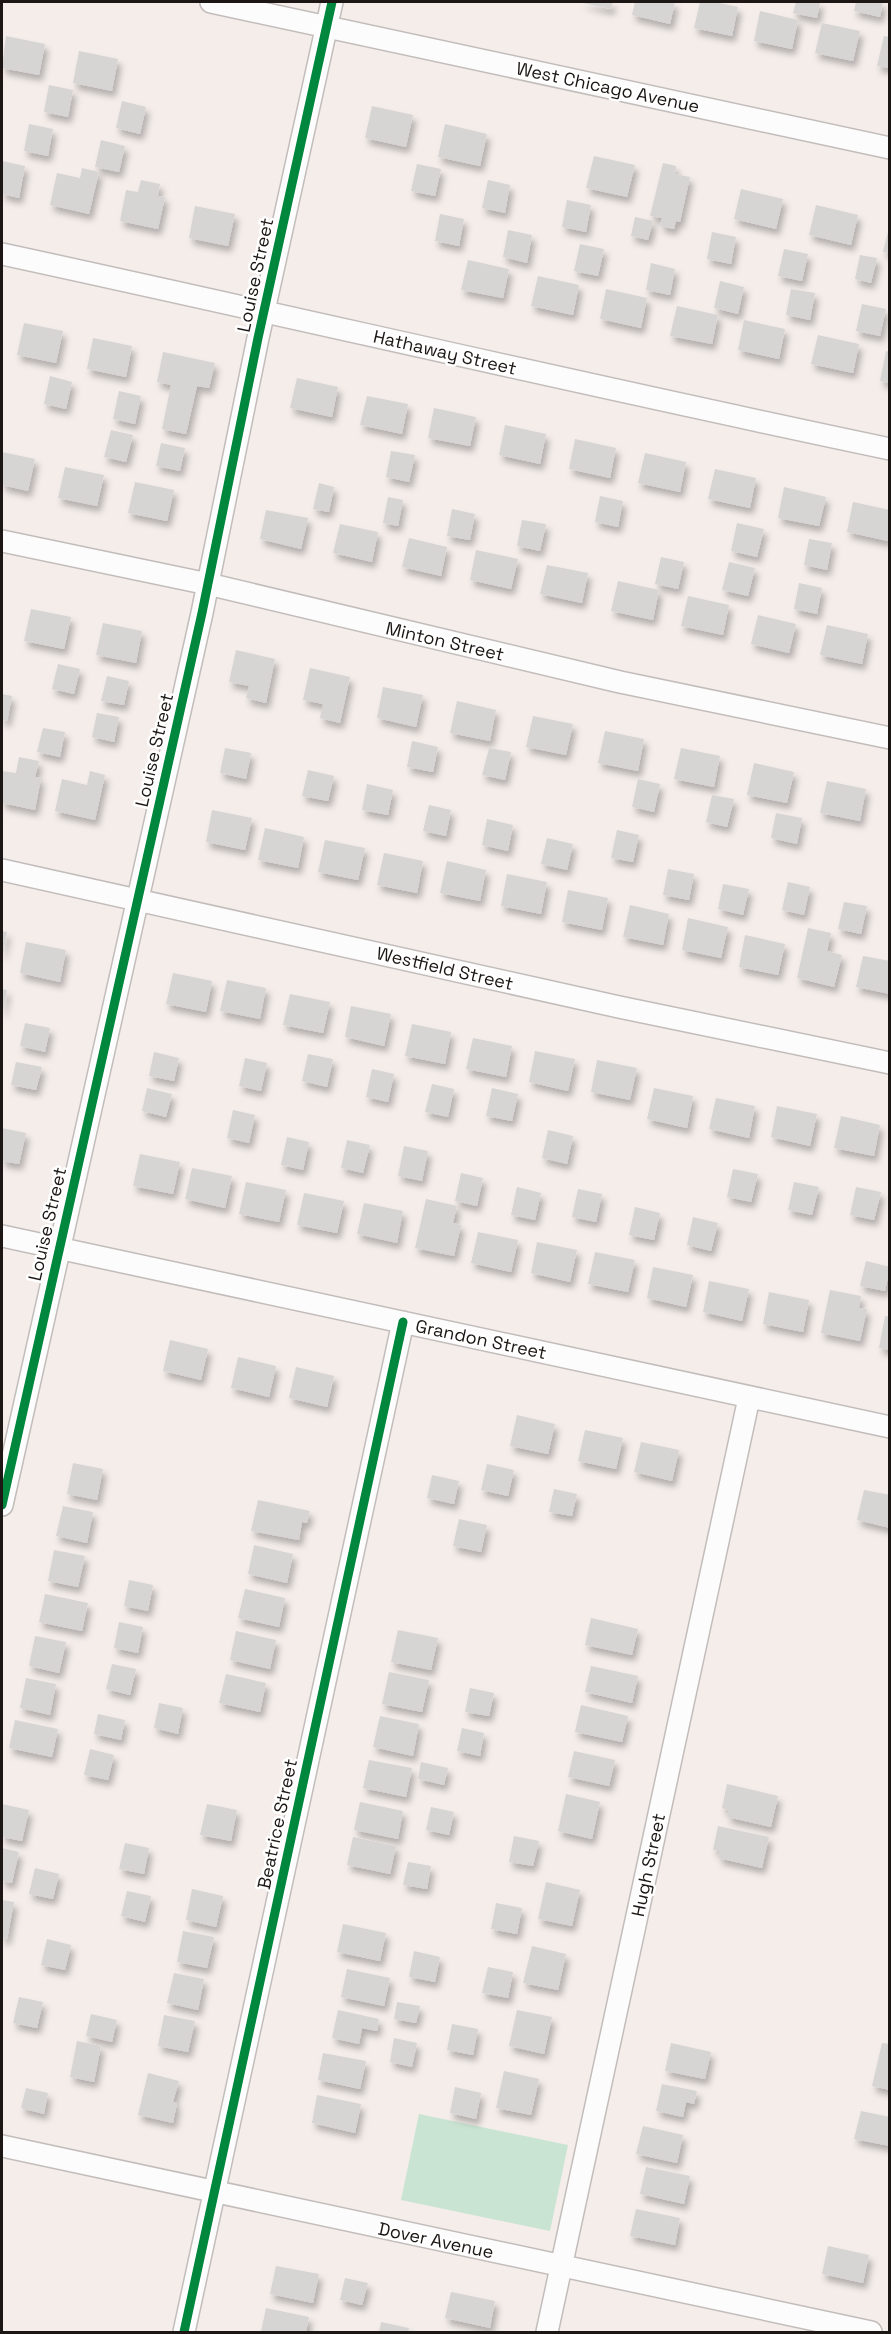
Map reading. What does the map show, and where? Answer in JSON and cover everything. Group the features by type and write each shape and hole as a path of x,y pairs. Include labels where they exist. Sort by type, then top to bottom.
{"street":[{"name":"West Chicago Avenue","path":"211,2 890,148"},
{"name":"Louise Street","path":"2,1505 208,584 264,311 332,2"},
{"name":"Hathaway Street","path":"2,254 674,404 890,449"},
{"name":"Minton Street","path":"2,541 208,584 620,682 890,738"},
{"name":"Westfield Street","path":"2,870 619,1007 890,1064"},
{"name":"Grandon Street","path":"2,1236 890,1427"},
{"name":"Beatrice Street","path":"184,2332 403,1322"},
{"name":"Hugh Street","path":"547,2332 749,1398"},
{"name":"Dover Avenue","path":"2,2146 871,2332"}],"green space":[{"path":"419,2114 568,2145 550,2231 401,2200"}],"building":[{"path":"579,2 613,2 611,9"},
{"path":"635,2 675,2 670,24 632,15"},
{"path":"700,2 715,2 738,7 732,36 694,28"},
{"path":"796,2 820,2 817,18 793,13"},
{"path":"856,2 883,2 880,17 854,11"},
{"path":"760,11 798,20 792,49 754,41"},
{"path":"822,23 860,31 853,61 815,53"},
{"path":"6,36 45,44 39,75 2,68"},
{"path":"884,36 890,37 890,68 877,66"},
{"path":"79,51 118,59 112,91 73,83"},
{"path":"49,85 73,90 68,117 44,112"},
{"path":"122,101 146,107 140,134 116,128"},
{"path":"372,106 413,115 406,147 365,138"},
{"path":"29,124 53,129 48,156 24,151"},
{"path":"445,124 487,134 480,166 438,157"},
{"path":"101,140 125,146 119,172 95,167"},
{"path":"594,156 635,165 627,197 586,188"},
{"path":"2,161 25,166 19,198 2,194"},
{"path":"663,163 676,166 675,174 690,177 680,222 676,221 674,229 660,226 662,218 650,216"},
{"path":"417,164 441,169 435,196 411,191"},
{"path":"82,168 99,172 89,214 50,205 57,173 80,178"},
{"path":"141,180 160,184 158,196 165,197 158,229 120,221 126,190 138,192"},
{"path":"488,180 510,185 505,213 482,208"},
{"path":"741,189 783,199 776,229 734,219"},
{"path":"567,200 591,205 586,232 562,227"},
{"path":"816,205 858,215 851,245 809,235"},
{"path":"195,206 235,214 228,246 189,238"},
{"path":"440,214 464,219 459,246 435,241"},
{"path":"635,217 653,221 648,240 631,236"},
{"path":"890,228 890,253 883,252"},
{"path":"508,230 532,235 527,263 503,257"},
{"path":"712,232 736,237 731,264 707,259"},
{"path":"580,244 604,249 598,276 574,271"},
{"path":"784,249 808,254 802,281 778,276"},
{"path":"860,255 877,258 871,283 855,279"},
{"path":"468,260 509,269 503,298 461,290"},
{"path":"651,263 675,269 670,295 646,290"},
{"path":"538,276 579,285 573,315 531,306"},
{"path":"720,281 744,287 738,314 714,308"},
{"path":"606,289 647,298 641,328 600,319"},
{"path":"791,289 815,293 810,320 786,315"},
{"path":"862,304 886,309 880,336 856,331"},
{"path":"677,306 718,315 712,344 670,336"},
{"path":"744,320 785,329 779,359 738,350"},
{"path":"24,323 63,331 56,363 17,355"},
{"path":"818,335 859,344 853,373 811,364"},
{"path":"93,338 132,346 126,377 87,369"},
{"path":"886,351 890,352 890,383 880,381"},
{"path":"163,352 215,363 209,388 197,386 186,434 162,429 171,385 157,382"},
{"path":"50,376 72,382 66,409 44,404"},
{"path":"297,378 338,387 332,417 290,408"},
{"path":"119,391 141,396 135,424 113,419"},
{"path":"367,396 408,404 402,434 360,425"},
{"path":"434,408 476,417 470,446 428,438"},
{"path":"505,425 546,434 540,464 499,455"},
{"path":"111,430 133,435 126,462 104,457"},
{"path":"575,439 616,448 610,478 569,469"},
{"path":"161,443 185,448 180,471 156,466"},
{"path":"391,451 415,455 409,482 386,477"},
{"path":"2,452 35,459 28,491 2,485"},
{"path":"645,453 686,462 680,492 638,483"},
{"path":"65,467 104,475 97,506 58,498"},
{"path":"715,469 756,478 750,508 708,499"},
{"path":"135,482 174,490 167,521 128,513"},
{"path":"319,483 334,487 329,512 313,509"},
{"path":"784,487 826,497 819,526 778,518"},
{"path":"600,496 623,501 618,527 595,522"},
{"path":"388,497 403,500 398,526 383,523"},
{"path":"853,502 890,510 888,541 847,532"},
{"path":"452,509 475,514 470,540 447,536"},
{"path":"266,510 308,518 301,549 260,539"},
{"path":"522,520 546,524 540,551 517,546"},
{"path":"737,523 764,529 757,557 731,551"},
{"path":"340,524 378,532 372,562 333,553"},
{"path":"409,538 447,547 441,576 402,567"},
{"path":"809,539 832,543 827,570 804,565"},
{"path":"476,550 518,559 511,589 470,580"},
{"path":"661,557 684,562 678,589 655,584"},
{"path":"729,562 755,568 748,596 722,590"},
{"path":"547,565 588,573 582,603 540,594"},
{"path":"618,581 659,590 653,620 611,611"},
{"path":"799,583 822,588 817,614 794,609"},
{"path":"688,596 729,605 723,635 681,626"},
{"path":"31,609 71,617 64,649 24,641"},
{"path":"758,615 796,624 789,653 751,644"},
{"path":"103,623 142,631 136,663 96,655"},
{"path":"827,625 868,634 862,664 820,655"},
{"path":"236,650 275,659 266,703 246,698 249,686 229,682"},
{"path":"58,664 80,669 74,694 52,689"},
{"path":"310,668 350,677 340,723 320,718 323,704 303,700"},
{"path":"107,676 129,681 124,705 101,701"},
{"path":"383,687 423,695 416,727 377,718"},
{"path":"2,694 12,696 7,721 2,720"},
{"path":"457,701 496,710 490,741 450,733"},
{"path":"97,713 119,717 114,742 92,737"},
{"path":"533,716 573,724 566,755 526,747"},
{"path":"43,728 65,732 60,757 37,752"},
{"path":"605,731 644,739 638,771 598,763"},
{"path":"412,741 438,747 433,772 407,767"},
{"path":"225,748 251,753 246,779 220,773"},
{"path":"489,748 511,752 505,780 482,775"},
{"path":"681,748 720,756 714,787 674,779"},
{"path":"19,757 39,761 35,777 41,778 35,810 2,803 2,771 16,773"},
{"path":"754,763 794,772 787,803 747,795"},
{"path":"308,770 334,776 328,801 302,796"},
{"path":"90,771 105,775 95,820 55,811 62,779 87,785"},
{"path":"638,779 660,784 654,812 632,807"},
{"path":"827,781 866,789 860,821 820,813"},
{"path":"367,784 393,790 388,815 362,810"},
{"path":"712,795 734,799 727,827 706,822"},
{"path":"429,805 451,810 446,836 423,831"},
{"path":"212,810 252,818 245,850 206,842"},
{"path":"776,813 802,818 797,844 771,838"},
{"path":"487,819 513,825 508,851 482,845"},
{"path":"265,828 304,837 298,868 258,860"},
{"path":"617,830 639,835 633,862 611,858"},
{"path":"547,838 573,844 567,870 541,864"},
{"path":"325,840 365,848 358,880 318,872"},
{"path":"384,853 423,861 417,893 377,885"},
{"path":"447,861 486,870 480,901 440,893"},
{"path":"668,869 694,874 689,900 663,895"},
{"path":"507,874 547,882 541,914 501,906"},
{"path":"788,882 810,887 804,915 782,910"},
{"path":"723,884 749,889 743,915 718,909"},
{"path":"568,890 608,898 602,930 562,922"},
{"path":"844,902 867,906 861,934 838,929"},
{"path":"630,905 669,914 663,945 623,937"},
{"path":"688,918 728,927 721,958 682,950"},
{"path":"808,928 831,933 827,951 842,955 834,987 797,978"},
{"path":"2,931 7,932 3,954 2,954"},
{"path":"745,935 785,944 778,975 739,967"},
{"path":"26,942 66,950 60,982 20,973"},
{"path":"863,956 890,961 890,994 856,987"},
{"path":"173,973 212,981 206,1012 166,1004"},
{"path":"227,980 266,988 260,1019 220,1011"},
{"path":"2,989 7,990 3,1012 2,1012"},
{"path":"290,994 330,1002 323,1033 283,1025"},
{"path":"351,1006 391,1014 384,1046 345,1037"},
{"path":"25,1023 50,1028 45,1052 20,1046"},
{"path":"412,1024 451,1032 445,1064 405,1056"},
{"path":"473,1038 512,1046 506,1077 466,1069"},
{"path":"535,1051 575,1059 568,1091 529,1082"},
{"path":"154,1052 179,1058 174,1081 149,1076"},
{"path":"308,1054 333,1059 327,1087 302,1081"},
{"path":"245,1058 267,1063 261,1091 239,1086"},
{"path":"597,1060 637,1068 630,1100 591,1092"},
{"path":"16,1062 42,1067 36,1090 11,1085"},
{"path":"372,1069 394,1074 388,1102 366,1097"},
{"path":"432,1084 454,1089 448,1117 425,1112"},
{"path":"147,1088 172,1094 166,1117 142,1111"},
{"path":"492,1088 518,1094 512,1121 486,1116"},
{"path":"654,1088 693,1096 687,1128 647,1119"},
{"path":"716,1098 755,1106 749,1138 709,1129"},
{"path":"777,1106 817,1114 810,1146 771,1137"},
{"path":"233,1110 255,1115 249,1143 227,1138"},
{"path":"841,1116 880,1125 874,1156 834,1148"},
{"path":"2,1128 26,1133 19,1164 2,1161"},
{"path":"548,1130 573,1136 567,1164 542,1158"},
{"path":"287,1137 309,1142 303,1170 281,1165"},
{"path":"347,1140 370,1145 363,1173 341,1168"},
{"path":"404,1146 428,1151 422,1181 398,1176"},
{"path":"140,1154 180,1162 173,1194 133,1186"},
{"path":"192,1168 232,1176 225,1208 185,1199"},
{"path":"733,1169 758,1174 751,1202 727,1197"},
{"path":"461,1173 483,1178 477,1206 455,1201"},
{"path":"246,1182 286,1190 279,1222 239,1214"},
{"path":"794,1182 819,1187 812,1215 788,1210"},
{"path":"517,1187 541,1193 535,1220 511,1215"},
{"path":"856,1187 881,1192 874,1220 850,1215"},
{"path":"578,1189 602,1194 596,1222 572,1217"},
{"path":"304,1193 344,1201 337,1233 297,1225"},
{"path":"426,1199 457,1206 453,1223 461,1225 454,1256 415,1248"},
{"path":"364,1203 403,1211 397,1243 357,1234"},
{"path":"635,1207 660,1213 654,1240 629,1235"},
{"path":"693,1217 718,1223 711,1251 687,1245"},
{"path":"478,1232 518,1240 511,1272 471,1263"},
{"path":"537,1242 577,1250 570,1282 531,1273"},
{"path":"595,1252 635,1260 628,1292 588,1284"},
{"path":"866,1261 890,1267 885,1291 860,1286"},
{"path":"653,1267 693,1275 686,1307 647,1298"},
{"path":"709,1281 749,1289 742,1321 703,1312"},
{"path":"830,1290 861,1296 859,1308 867,1309 860,1341 821,1333"},
{"path":"769,1292 809,1300 803,1332 763,1324"},
{"path":"885,1316 890,1317 890,1350 879,1348"},
{"path":"170,1340 208,1349 201,1380 163,1371"},
{"path":"238,1357 276,1366 269,1397 231,1388"},
{"path":"296,1367 334,1376 327,1407 289,1398"},
{"path":"517,1415 555,1424 548,1454 510,1446"},
{"path":"585,1430 623,1438 616,1469 578,1461"},
{"path":"641,1442 679,1450 672,1481 634,1472"},
{"path":"73,1463 103,1469 97,1500 67,1494"},
{"path":"487,1464 514,1470 508,1496 481,1490"},
{"path":"432,1475 459,1481 454,1504 427,1498"},
{"path":"554,1489 577,1494 572,1516 549,1512"},
{"path":"864,1490 890,1495 890,1528 857,1520"},
{"path":"258,1500 310,1511 307,1523 302,1522 299,1540 251,1531"},
{"path":"63,1506 93,1512 87,1543 56,1536"},
{"path":"459,1519 487,1525 481,1552 453,1546"},
{"path":"254,1545 293,1554 287,1583 248,1574"},
{"path":"54,1550 85,1556 78,1587 48,1581"},
{"path":"129,1580 153,1585 148,1611 124,1606"},
{"path":"245,1589 285,1598 279,1627 238,1618"},
{"path":"45,1594 88,1603 82,1631 39,1622"},
{"path":"591,1618 638,1629 632,1655 585,1645"},
{"path":"119,1622 143,1627 138,1653 114,1648"},
{"path":"398,1630 438,1638 431,1670 391,1662"},
{"path":"236,1631 276,1640 270,1669 230,1660"},
{"path":"35,1636 66,1642 59,1673 29,1666"},
{"path":"112,1664 136,1669 130,1695 106,1689"},
{"path":"591,1666 638,1676 632,1703 585,1692"},
{"path":"389,1672 429,1680 422,1712 382,1704"},
{"path":"226,1674 266,1683 260,1712 219,1703"},
{"path":"26,1678 56,1684 50,1715 20,1708"},
{"path":"470,1688 494,1693 489,1716 465,1712"},
{"path":"159,1703 183,1708 178,1734 154,1728"},
{"path":"581,1705 628,1716 622,1742 575,1732"},
{"path":"98,1714 125,1720 121,1740 94,1734"},
{"path":"380,1716 419,1724 413,1756 373,1747"},
{"path":"15,1720 58,1729 52,1757 9,1748"},
{"path":"462,1728 484,1733 480,1756 457,1751"},
{"path":"90,1749 114,1755 108,1780 84,1775"},
{"path":"574,1751 615,1760 609,1786 568,1777"},
{"path":"369,1760 412,1768 406,1797 363,1788"},
{"path":"421,1762 448,1768 444,1785 418,1779"},
{"path":"727,1784 778,1796 771,1827 727,1817 729,1810 722,1808"},
{"path":"566,1794 600,1802 592,1839 558,1831"},
{"path":"360,1802 403,1811 398,1839 354,1830"},
{"path":"2,1804 29,1810 22,1841 2,1837"},
{"path":"207,1804 237,1810 231,1841 200,1835"},
{"path":"431,1807 454,1812 449,1835 426,1830"},
{"path":"718,1826 769,1837 762,1868 718,1858 720,1851 713,1850"},
{"path":"514,1836 539,1841 533,1866 509,1862"},
{"path":"353,1837 396,1846 390,1874 347,1865"},
{"path":"125,1843 149,1848 144,1874 119,1869"},
{"path":"2,1848 19,1852 12,1883 2,1881"},
{"path":"408,1862 431,1866 427,1889 403,1885"},
{"path":"35,1868 59,1874 53,1899 29,1894"},
{"path":"546,1882 580,1890 572,1926 538,1919"},
{"path":"192,1889 223,1896 216,1927 186,1920"},
{"path":"127,1891 151,1896 145,1922 121,1916"},
{"path":"2,1900 14,1902 7,1939 2,1938"},
{"path":"496,1903 522,1908 517,1934 491,1929"},
{"path":"343,1924 386,1933 380,1961 337,1952"},
{"path":"183,1931 214,1937 207,1968 177,1962"},
{"path":"47,1939 71,1945 65,1970 41,1965"},
{"path":"532,1946 566,1954 558,1990 523,1983"},
{"path":"414,1951 440,1957 435,1982 409,1977"},
{"path":"488,1967 513,1972 508,1998 482,1993"},
{"path":"347,1969 390,1978 384,2006 341,1997"},
{"path":"174,1973 204,1979 198,2010 167,2003"},
{"path":"19,1997 43,2002 37,2028 13,2023"},
{"path":"397,2002 420,2006 416,2023 394,2019"},
{"path":"338,2010 379,2019 377,2031 362,2028 359,2044 332,2038"},
{"path":"517,2010 552,2017 544,2054 509,2046"},
{"path":"91,2014 117,2020 112,2042 86,2036"},
{"path":"164,2015 195,2021 188,2052 158,2046"},
{"path":"452,2024 478,2029 473,2055 447,2050"},
{"path":"394,2038 417,2043 412,2067 390,2062"},
{"path":"77,2041 101,2046 94,2082 70,2077"},
{"path":"671,2043 711,2052 705,2079 665,2071"},
{"path":"882,2043 890,2044 890,2090 872,2086"},
{"path":"323,2053 366,2061 360,2089 318,2080"},
{"path":"504,2071 539,2079 531,2115 496,2108"},
{"path":"148,2073 179,2081 173,2102 177,2103 173,2123 138,2115"},
{"path":"662,2084 697,2091 694,2104 686,2102 683,2117 656,2111"},
{"path":"455,2087 481,2093 476,2119 450,2113"},
{"path":"26,2088 48,2093 44,2114 21,2108"},
{"path":"317,2095 361,2104 355,2133 312,2123"},
{"path":"861,2111 890,2117 890,2146 854,2139"},
{"path":"643,2126 683,2135 677,2163 636,2154"},
{"path":"646,2167 690,2176 684,2204 640,2194"},
{"path":"636,2209 680,2218 675,2245 630,2236"},
{"path":"828,2246 869,2255 863,2283 822,2274"},
{"path":"276,2266 319,2274 313,2303 270,2294"},
{"path":"345,2278 368,2283 362,2305 340,2300"},
{"path":"451,2292 495,2301 490,2328 445,2318"},
{"path":"266,2308 309,2317 306,2332 261,2332"},
{"path":"381,2322 409,2328 408,2332 379,2332"}],"cycle path":[{"path":"2,1505 202,613 258,338 332,2"},
{"path":"184,2332 403,1322"}]}
